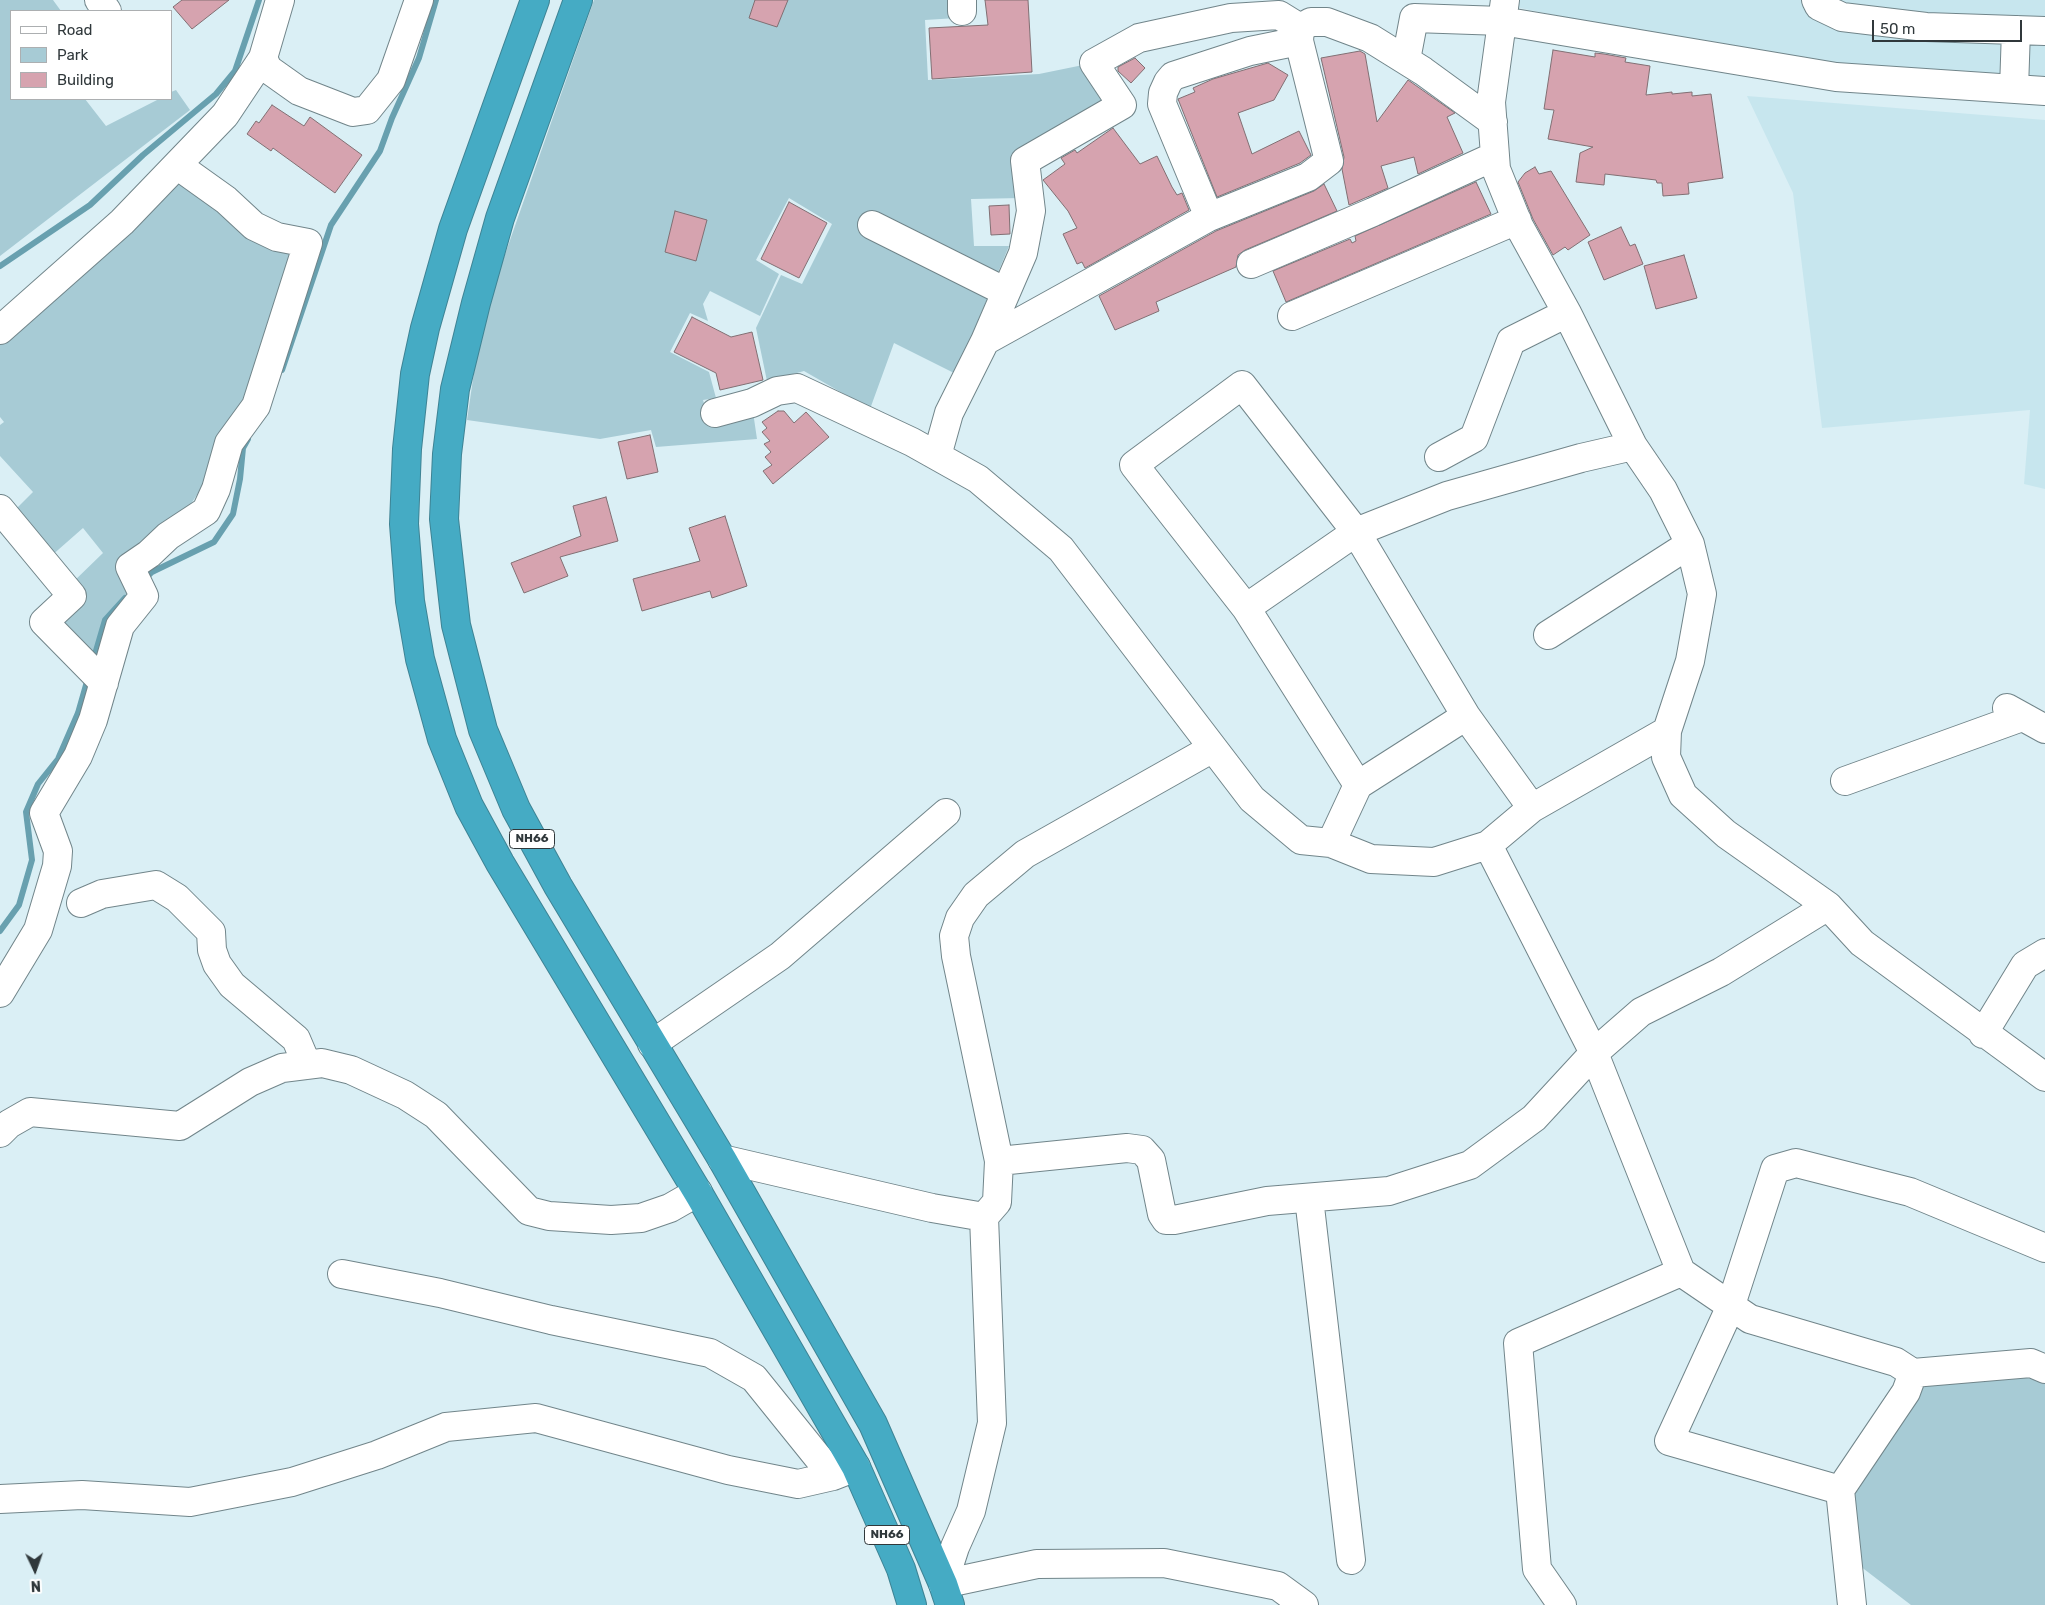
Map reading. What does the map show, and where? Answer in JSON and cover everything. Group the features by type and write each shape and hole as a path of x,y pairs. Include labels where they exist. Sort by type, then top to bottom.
{"highway":[{"name":"NH66","path":"536,0 453,229 425,328 415,374 407,449 404,524 410,601 420,659 442,739 469,806 500,863 698,1192 845,1472 901,1569 912,1605"},
{"name":"NH66","path":"578,0 500,218 476,302 455,389 447,454 444,519 456,625 483,730 516,809 558,886 722,1159 874,1424 946,1595"}],"street":[{"path":"0,330 122,222 225,115 263,58 280,0"},
{"path":"263,58 268,69 299,91 353,112 367,110 391,80 419,0"},
{"path":"1816,0 1819,6 1842,17 1926,27 2045,31"},
{"path":"1406,60 1414,18 1504,11 1836,77 2045,91"},
{"path":"1504,11 1492,102 1496,169 1517,220 1567,313 1633,446 1662,490 1690,544 1702,594 1690,660 1667,731 1666,757 1683,794 1726,834 1828,906 1862,943 1983,1034 2045,1077"},
{"path":"937,456 949,413 985,341 1023,253 1031,211 1025,161 1122,105 1094,63 1139,38 1231,18 1279,15 1299,35 1329,161 1308,177 1209,217 985,341"},
{"path":"1209,217 1162,104 1163,93 1168,82 1173,76 1299,35 1311,22 1327,22 1370,38 1406,60 1493,122"},
{"path":"2014,89 2016,30"},
{"path":"1251,264 1373,212 1495,156"},
{"path":"0,993 38,930 57,866 58,851 44,813 78,756 93,720 95,674 120,626 144,596 130,567 149,554 168,536 206,511 216,489 229,444 256,406 308,243 277,237 254,226 226,200 177,165"},
{"path":"1292,316 1517,220"},
{"path":"872,225 1006,292"},
{"path":"1439,457 1474,438 1510,341 1567,313"},
{"path":"1358,784 1246,608 1134,465 1242,385 1356,532 1466,716 1532,808"},
{"path":"714,413 752,403 778,391 797,388 937,456 978,479 1061,549 1252,799 1301,840 1332,843 1371,858 1434,862 1488,845 1532,808 1667,731"},
{"path":"1246,608 1356,532 1447,496 1581,458 1633,446"},
{"path":"0,509 72,596 44,622 95,674"},
{"path":"1548,635 1690,544"},
{"path":"1332,843 1358,784 1466,716"},
{"path":"1845,781 2022,717"},
{"path":"1213,748 1025,854 976,895 960,918 954,936 956,956 999,1161 997,1202 984,1217 992,1423 971,1511 955,1547 946,1595 1037,1564 1164,1563 1278,1586 1304,1605"},
{"path":"652,1044 780,956 946,814"},
{"path":"1488,845 1594,1053 1681,1272 1730,1308 1750,1319 1896,1362 1912,1373 2031,1363 2045,1369"},
{"path":"81,904 102,894 156,884 177,898 211,932 212,950 217,964 232,985 296,1038 307,1065"},
{"path":"999,1161 1127,1148 1142,1150 1151,1160 1162,1214 1166,1220 1267,1201 1389,1191 1470,1165 1534,1118 1594,1053 1641,1012 1721,972 1828,906"},
{"path":"1983,1034 2025,964 2045,953"},
{"path":"0,1132 9,1124 30,1112 180,1126 250,1082 282,1068 322,1063 351,1070 405,1096 436,1115 529,1211 549,1216 611,1220 641,1218 670,1208 698,1192"},
{"path":"722,1159 932,1208 984,1217"},
{"path":"1840,1490 1669,1442 1730,1308 1775,1169 1796,1163 1910,1192 2045,1248"},
{"path":"1309,1198 1351,1560"},
{"path":"1562,1605 1537,1569 1518,1343 1681,1272"},
{"path":"0,1499 82,1495 190,1502 292,1482 377,1455 446,1427 536,1418 728,1470 798,1484 845,1472 754,1378 710,1353 551,1320 440,1293 342,1274"},
{"path":"1852,1605 1840,1490 1906,1392 1912,1373"}],"shaded area":[{"path":"1516,0 2045,0 2045,78 1871,70 1668,38 1515,7"},
{"path":"1747,96 2045,120 2045,489 2024,484 2030,410 1822,428 1793,193"}],"green space":[{"path":"0,0 53,0 60,10 10,10 10,100 86,100 106,126 157,100 172,100 172,92 176,90 190,110 0,256"},
{"path":"594,0 956,0 957,18 925,20 928,80 1039,74 1088,64 1115,104 1019,157 1021,198 971,199 974,246 1009,246 956,374 894,343 870,409 804,371 767,381 756,328 781,275 802,284 832,224 789,198 756,260 779,274 760,316 710,291 703,304 708,321 690,313 670,352 709,372 716,398 703,400 708,419 753,412 757,439 656,447 651,430 600,439 467,420 478,345 502,263"},
{"path":"177,167 307,244 256,406 137,585 99,672 55,624 71,584 103,553 83,528 50,557 12,513 33,492 0,456 0,425 4,422 0,417 0,331"},
{"path":"1989,1372 2045,1381 2045,1605 1911,1605 1860,1566 1840,1490 1915,1380"}],"building":[{"path":"182,0 229,0 192,29 173,7"},
{"path":"755,0 788,0 777,27 749,18"},
{"path":"985,0 1028,0 1032,72 932,79 929,28 988,25"},
{"path":"1553,50 1595,57 1595,53 1604,54 1626,58 1625,62 1650,66 1646,95 1672,92 1672,94 1692,92 1692,96 1711,94 1723,178 1688,183 1689,194 1663,196 1662,183 1657,183 1656,180 1605,174 1604,185 1576,182 1580,153 1593,147 1548,139 1554,110 1544,109"},
{"path":"1360,51 1365,54 1377,122 1408,80 1455,113 1447,117 1463,153 1418,174 1414,157 1381,166 1388,188 1349,205 1342,169 1344,157 1321,58"},
{"path":"1135,58 1145,68 1131,83 1118,71 1118,67"},
{"path":"1268,63 1288,75 1274,100 1238,113 1252,154 1299,131 1311,155 1300,163 1217,197 1178,99 1195,92 1193,88 1213,79"},
{"path":"272,105 304,126 310,117 362,155 335,193 273,148 271,151 247,134 256,121 259,123"},
{"path":"1113,128 1140,164 1157,156 1172,187 1177,195 1182,193 1189,210 1085,268 1082,262 1077,264 1063,234 1077,228 1068,211 1043,180 1065,164 1061,158 1075,150 1077,153"},
{"path":"1535,167 1539,174 1551,171 1590,235 1568,250 1565,247 1553,255 1533,219 1518,182 1525,173"},
{"path":"1476,182 1491,214 1286,302 1273,271 1350,239 1352,243 1356,241 1355,236"},
{"path":"1324,184 1337,211 1245,250 1238,255 1236,267 1156,302 1159,311 1115,330 1099,296 1216,231 1314,191"},
{"path":"789,202 827,223 799,278 761,259"},
{"path":"1009,205 1010,234 991,235 989,206"},
{"path":"675,211 707,220 696,261 665,252"},
{"path":"1621,227 1630,246 1635,244 1643,264 1604,280 1588,242"},
{"path":"1684,255 1697,298 1656,309 1644,266"},
{"path":"692,317 731,337 752,332 763,380 720,390 716,373 674,352"},
{"path":"778,411 784,411 794,423 806,412 829,437 773,484 763,471 772,465 765,457 771,452 764,444 770,441 762,432 767,428 762,422"},
{"path":"650,435 658,472 627,479 618,442"},
{"path":"606,497 618,541 560,557 568,576 524,593 511,563 581,536 573,506"},
{"path":"725,516 747,586 712,598 710,591 642,611 633,579 700,561 689,528"}],"waterway":[{"path":"0,266 90,205 143,155 216,94 235,71 259,0"},
{"path":"282,370 331,225 380,151 392,118 419,58 436,0"},
{"path":"143,581 152,572 214,542 233,514 240,479 243,448 248,439"},
{"path":"93,661 105,620 125,598"},
{"path":"0,931 19,905 32,860 26,812 38,784 58,759 78,713 88,678"}]}
